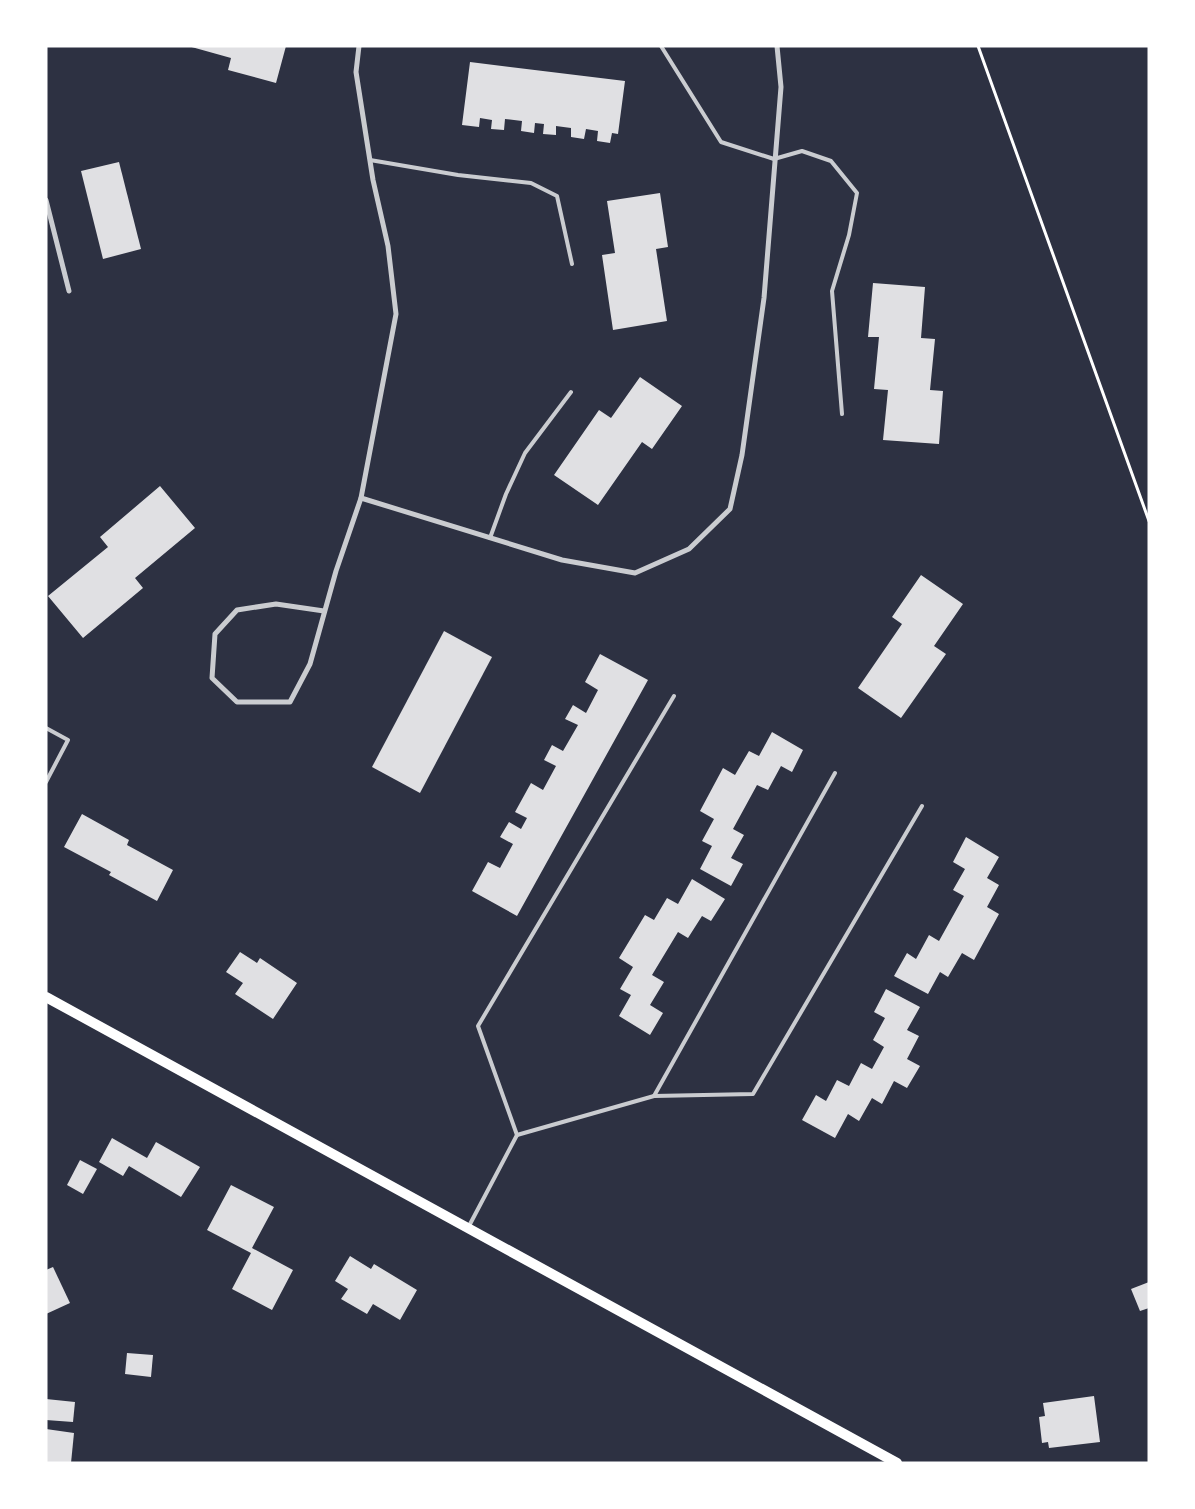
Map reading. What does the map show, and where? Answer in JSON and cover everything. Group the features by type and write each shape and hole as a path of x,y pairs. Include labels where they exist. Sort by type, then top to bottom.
{"main road":[{"path":"46,996 897,1463"}],"street":[{"path":"324,610 276,604 237,610 215,634 212,678 238,702 290,702 310,664 324,610 361,498 396,314 388,246 370,160 356,72 360,46"},
{"path":"361,498 562,560 635,573 689,549 730,509 742,455 764,298 781,87 777,46"},
{"path":"46,200 69,291"}],"lane":[{"path":"661,46 721,142 774,159 802,151 831,161 857,193 848,235 832,291 842,414"},
{"path":"370,160 458,175 531,183 557,196 572,264"},
{"path":"490,538 506,494 525,453 571,392"},
{"path":"517,1135 478,1026 674,696"},
{"path":"46,728 68,740 46,782"},
{"path":"654,1096 835,773"},
{"path":"468,1226 517,1135 654,1096 753,1094 922,806"}],"path":[{"path":"978,46 1149,521"}],"building":[{"path":"188,46 286,46 276,83 228,70 231,58"},
{"path":"470,62 625,81 618,134 612,133 610,143 597,141 598,131 586,129 584,139 571,137 571,128 556,126 556,135 543,134 544,124 535,123 534,133 521,131 522,121 505,119 504,130 491,129 492,120 480,118 479,127 462,125"},
{"path":"119,162 141,249 103,259 81,171"},
{"path":"660,193 668,247 656,249 667,321 613,330 602,255 615,253 607,201"},
{"path":"873,283 925,287 921,338 935,339 930,390 943,391 939,444 883,440 888,390 874,389 879,337 868,337"},
{"path":"640,377 682,406 652,449 642,442 598,505 554,475 599,410 611,418"},
{"path":"160,486 195,528 135,578 143,588 83,638 48,596 108,547 100,537"},
{"path":"921,575 963,604 934,646 946,654 901,718 858,688 902,624 892,617"},
{"path":"444,631 492,657 420,793 372,767"},
{"path":"600,654 648,680 517,916 472,891 488,862 500,868 513,844 500,837 509,822 521,829 527,818 515,812 531,783 543,790 556,766 544,760 552,745 563,751 578,725 565,719 573,705 586,713 598,690 585,682"},
{"path":"772,732 803,750 792,772 781,766 768,790 757,785 733,829 744,835 731,858 743,864 731,886 700,869 712,846 702,841 714,819 700,811 723,768 735,775 749,751 759,756"},
{"path":"82,814 129,840 127,845 173,870 157,901 109,875 111,872 64,847"},
{"path":"966,837 999,857 987,878 999,885 987,907 999,914 974,960 962,953 948,977 940,972 928,994 894,976 907,953 916,959 929,935 939,941 964,896 953,890 965,869 953,862"},
{"path":"692,879 725,899 711,921 702,916 688,938 678,932 652,975 664,982 650,1005 663,1013 650,1035 619,1016 631,995 620,989 633,967 619,958 645,915 654,920 667,898 678,904"},
{"path":"240,952 257,963 260,958 297,983 273,1019 235,994 243,983 226,972"},
{"path":"886,989 920,1007 907,1030 919,1036 907,1059 920,1066 907,1088 894,1081 882,1104 872,1098 859,1121 848,1114 835,1138 802,1120 816,1095 826,1101 837,1080 849,1086 861,1063 872,1069 884,1047 873,1040 885,1018 874,1012"},
{"path":"112,1138 147,1158 156,1142 200,1167 181,1197 129,1166 123,1176 99,1162"},
{"path":"80,1160 97,1169 83,1194 67,1185"},
{"path":"231,1185 274,1207 252,1248 293,1270 272,1310 232,1289 251,1253 207,1230"},
{"path":"350,1256 371,1269 374,1264 417,1290 400,1320 373,1304 367,1314 341,1299 348,1289 335,1281"},
{"path":"53,1267 70,1303 46,1314 46,1270"},
{"path":"1149,1282 1149,1308 1140,1311 1131,1289"},
{"path":"127,1353 153,1355 151,1377 125,1374"},
{"path":"1094,1396 1100,1442 1049,1448 1048,1442 1042,1443 1039,1417 1045,1416 1043,1403"},
{"path":"46,1399 75,1402 73,1422 46,1420"},
{"path":"46,1429 74,1433 71,1463 46,1463"}]}
